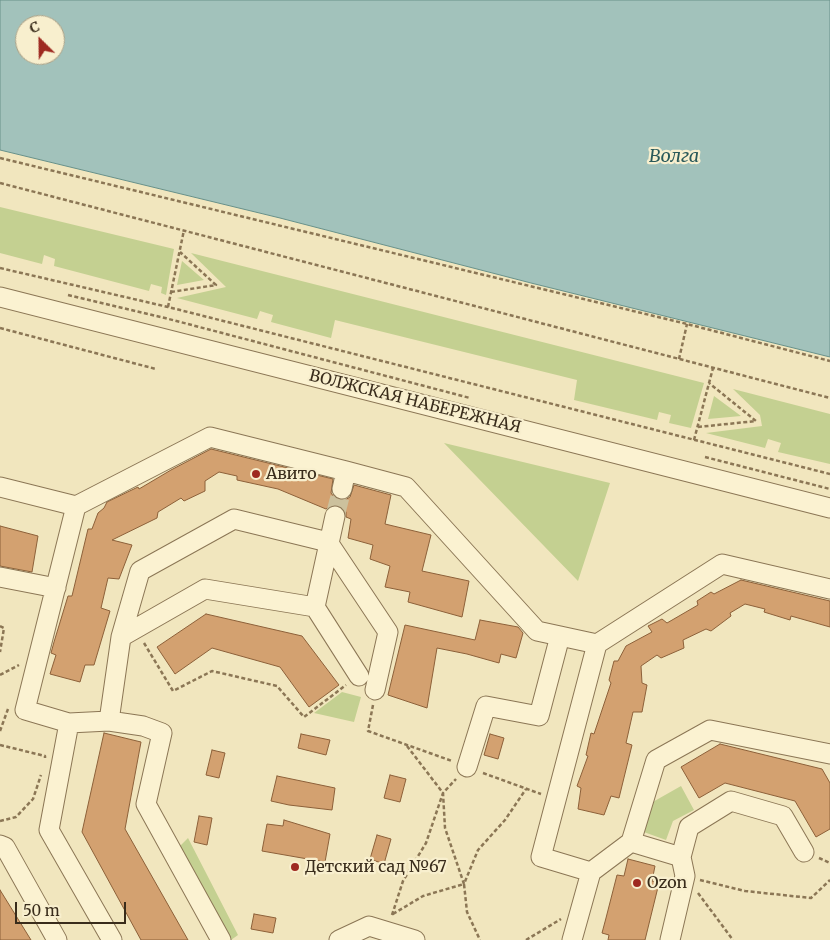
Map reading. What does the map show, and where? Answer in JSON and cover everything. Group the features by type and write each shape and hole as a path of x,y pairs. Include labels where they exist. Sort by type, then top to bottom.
{"street":[{"name":"ВОЛЖСКАЯ НАБЕРЕЖНАЯ","path":"0,297 830,508"},
{"path":"0,487 76,506 210,437 344,480 406,488 538,631 596,644"},
{"path":"76,506 24,710 69,723 109,721 143,726 162,733 146,804 221,940"},
{"path":"335,516 315,608 353,680"},
{"path":"109,721 140,571 234,519 328,542 388,632 375,690"},
{"path":"591,872 540,857 596,644 722,564 830,589"},
{"path":"0,577 56,588"},
{"path":"128,633 205,589 315,608"},
{"path":"467,767 486,706 539,716 560,636"},
{"path":"69,723 49,830 112,940"},
{"path":"572,940 591,872 631,842 656,760 710,730 830,754"},
{"path":"670,940 685,876 681,856 689,827 731,801 783,816 804,852"},
{"path":"631,842 681,856"},
{"path":"0,845 5,847 57,940"},
{"path":"339,940 369,926 371,934 415,940"}],"path":[{"path":"0,158 687,324 830,361"},
{"path":"0,182 830,398"},
{"path":"168,307 184,230"},
{"path":"171,292 216,285 180,252"},
{"path":"0,268 168,307 830,474"},
{"path":"68,296 165,318 473,398"},
{"path":"679,359 687,324"},
{"path":"0,328 156,369"},
{"path":"694,440 713,368"},
{"path":"698,426 756,421 709,383"},
{"path":"705,457 830,488"},
{"path":"0,626 4,628 0,652"},
{"path":"128,633 173,690 212,671 277,686 304,717 353,680"},
{"path":"375,690 368,730 556,800"},
{"path":"406,744 443,793 445,828 464,884 467,912 480,940"},
{"path":"0,745 45,756 43,766"},
{"path":"464,884 423,896 392,915 403,881 426,843 443,793 467,767"},
{"path":"0,821 16,817 33,799 41,775"},
{"path":"464,884 478,850 505,820 526,789"},
{"path":"685,876 745,891 810,898 830,880"},
{"path":"685,876 733,940"},
{"path":"526,940 582,906"}],"green space":[{"path":"0,207 174,249 166,295 161,293 162,287 151,284 149,291 54,266 55,259 44,255 42,264 0,253"},
{"path":"191,253 704,383 691,428 669,423 671,415 659,412 657,420 574,400 577,380 335,320 331,338 271,322 273,315 260,311 257,319 177,298 226,287"},
{"path":"182,261 204,280 177,285"},
{"path":"733,389 830,414 830,464 778,452 781,443 768,439 765,448 706,433 762,426 760,415"},
{"path":"714,396 741,416 708,419"},
{"path":"444,443 610,483 578,581"},
{"path":"342,692 361,697 354,722 314,713"},
{"path":"681,786 694,810 673,821 666,840 641,831 651,803"},
{"path":"188,838 238,935 231,940 227,940 177,849"}],"water":[{"name":"Волга","path":"0,0 830,0 830,357 531,283 280,218 0,150"}],"building":[{"path":"211,449 333,479 331,493 339,500 345,500 350,497 354,485 391,495 385,524 431,535 422,571 469,581 462,617 408,602 410,592 385,587 390,566 370,559 373,545 348,538 351,519 346,517 346,512 342,507 332,505 326,509 278,489 237,480 237,476 219,472 205,481 205,491 184,501 181,498 158,512 157,518 112,540 132,545 119,579 108,578 101,608 110,611 94,665 85,665 80,682 50,674 56,655 51,653 54,642 68,596 72,596 88,529 92,529 98,513 107,502 138,487 139,489"},
{"path":"0,526 38,536 32,572 0,566"},
{"path":"741,580 830,601 830,627 791,616 790,620 764,612 765,609 745,604 730,613 731,616 711,631 706,629 683,640 684,648 661,658 657,655 641,666 642,683 647,685 642,712 633,712 626,743 632,745 619,798 611,796 604,815 578,809 581,788 577,786 588,756 586,755 591,733 594,734 611,683 609,680 614,661 618,661 626,646 652,632 648,626 662,619 667,623 698,605 697,601 711,592 714,594"},
{"path":"206,614 302,636 339,685 309,707 280,667 212,648 175,674 157,647"},
{"path":"480,620 518,627 523,633 516,658 501,654 499,663 437,648 427,708 388,695 405,625 475,640"},
{"path":"104,733 141,742 125,829 188,940 141,940 82,832"},
{"path":"301,734 330,740 326,755 298,748"},
{"path":"490,734 504,738 498,759 484,755"},
{"path":"720,744 822,769 830,783 830,829 816,837 795,801 725,783 699,798 681,767"},
{"path":"212,750 225,753 219,778 206,775"},
{"path":"390,775 406,779 400,802 384,798"},
{"path":"277,776 335,788 332,810 271,801"},
{"path":"199,816 212,818 207,845 194,842"},
{"path":"284,820 330,834 325,862 262,851 267,824 283,826"},
{"path":"377,835 391,839 384,864 370,859"},
{"path":"628,859 655,866 652,881 659,883 645,940 608,940 609,935 602,933 617,875 624,876"},
{"path":"0,890 31,940 0,940"},
{"path":"254,914 276,918 273,933 251,929"}],"tunnel":[{"path":"335,516 342,489"}],"place":[{"name":"Авито","path":"256,474"},
{"name":"Детский сад №67","path":"295,867"},
{"name":"Ozon","path":"637,883"}]}
